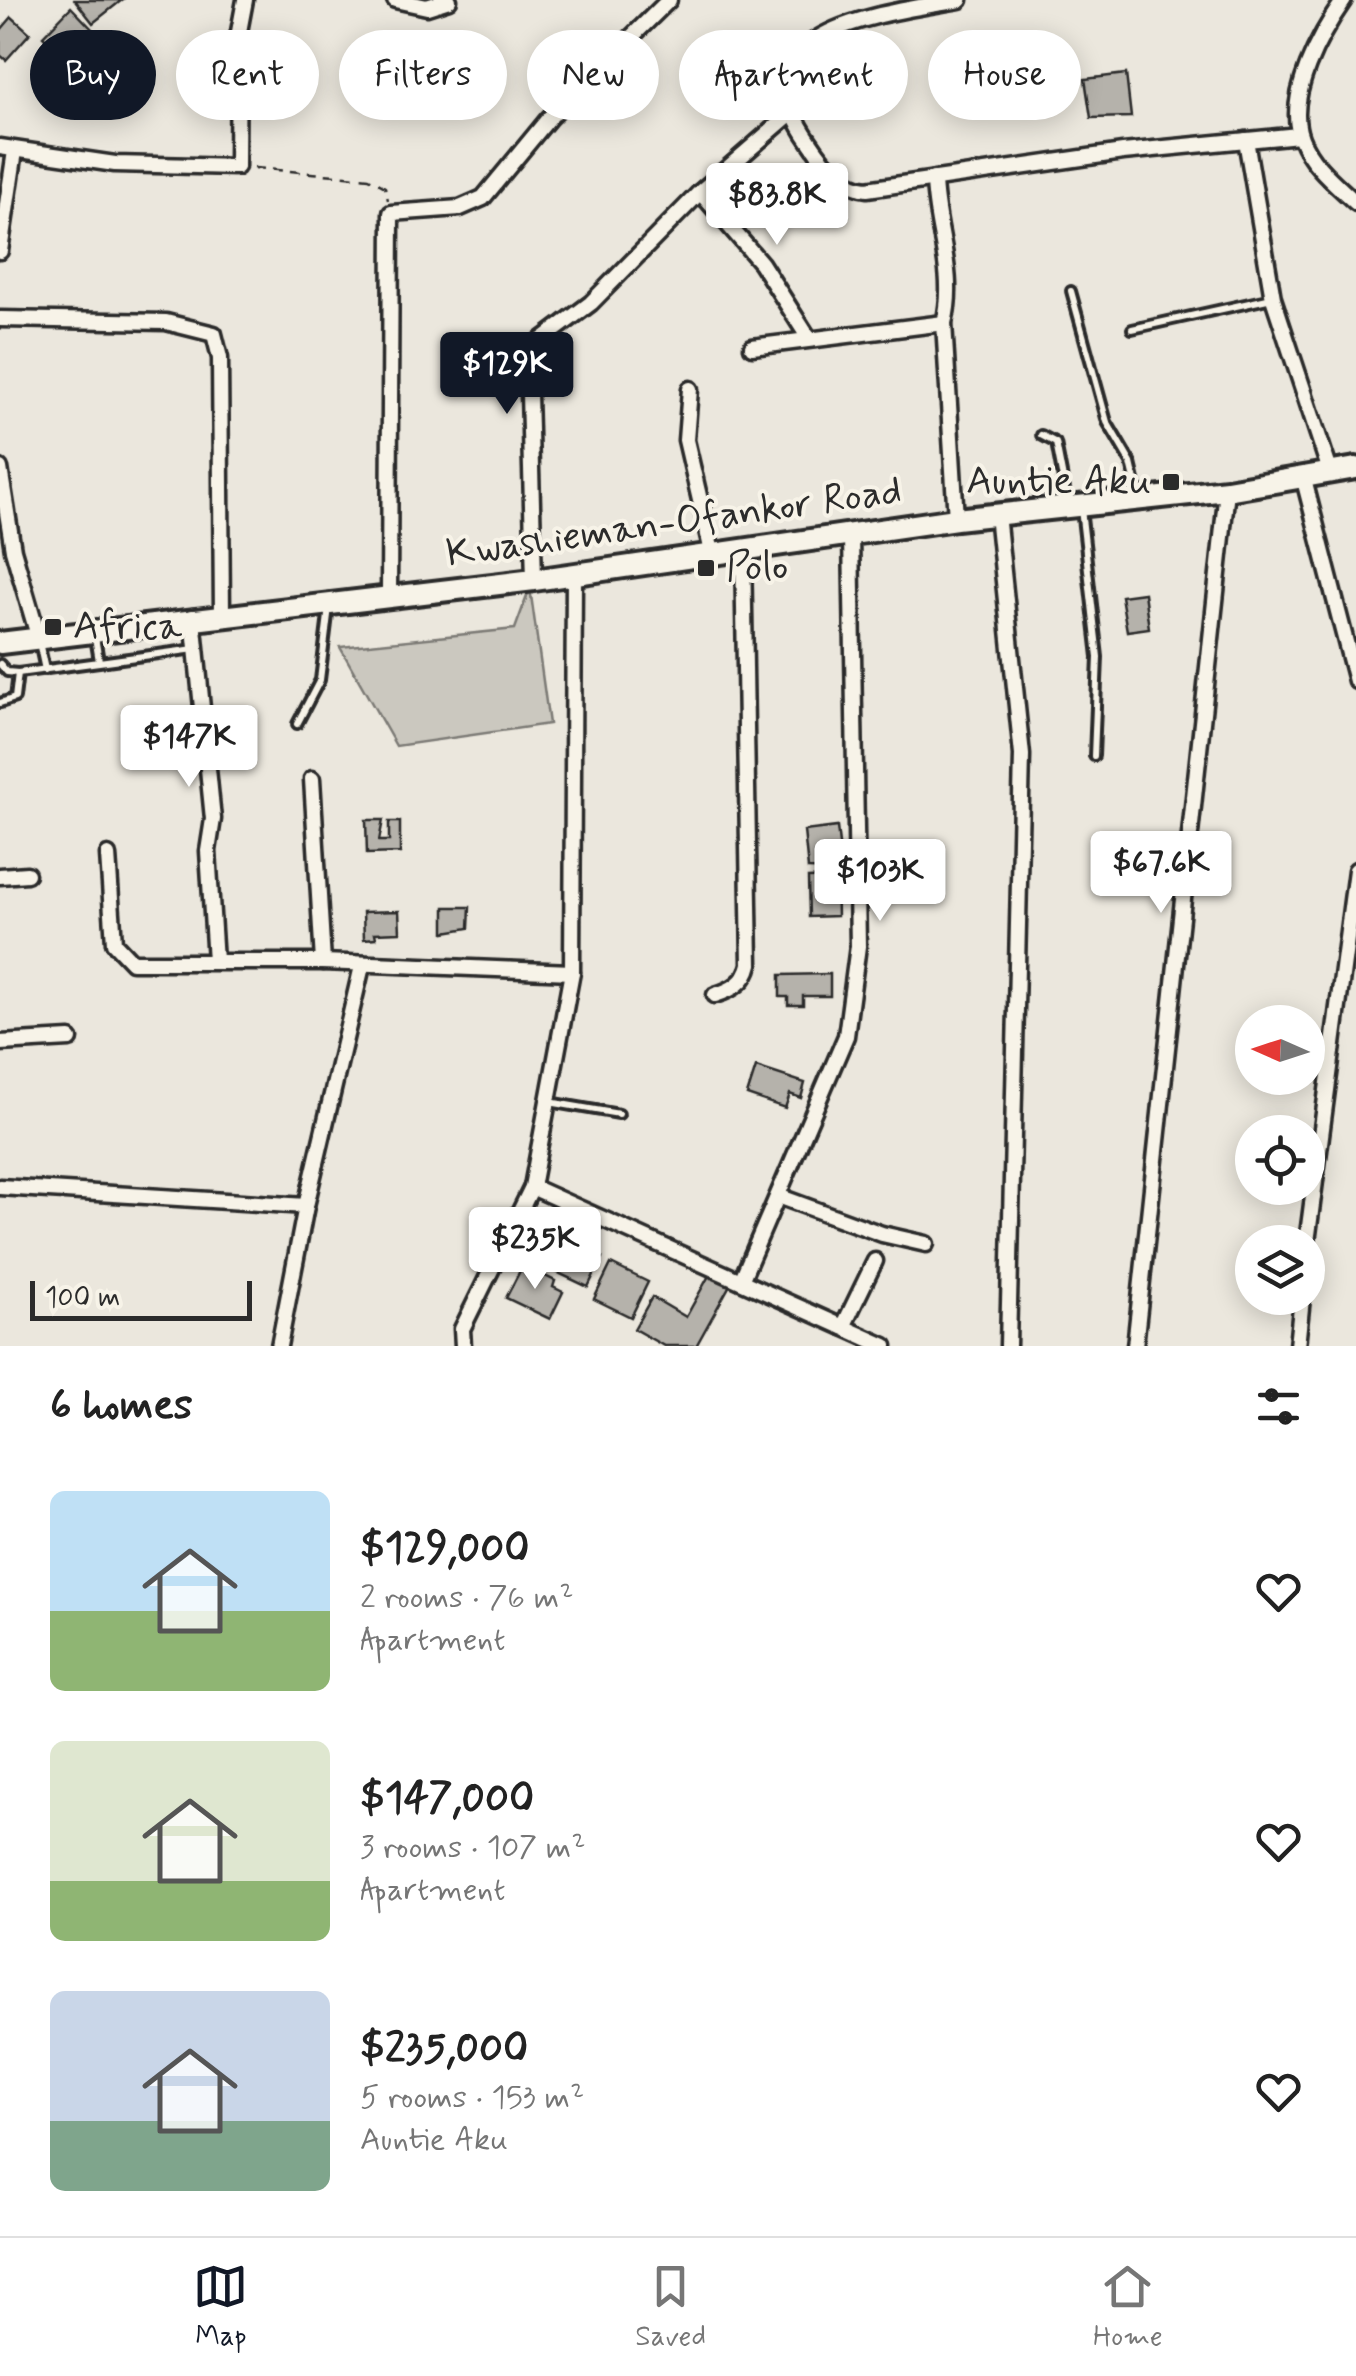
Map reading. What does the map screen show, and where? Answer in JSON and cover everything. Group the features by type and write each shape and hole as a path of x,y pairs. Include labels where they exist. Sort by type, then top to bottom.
{"main road":[{"name":"Kwashieman-Ofankor Road","path":"0,643 194,617 534,580 956,519 1228,490 1356,468"}],"street":[{"path":"0,251 8,149 115,164 238,167 238,36 245,0"},
{"path":"395,0 427,8 449,0"},
{"path":"389,598 390,213 473,206 550,118 670,0"},
{"path":"832,30 850,21 960,0"},
{"path":"1344,0 1326,27 1301,94 1299,135 1324,173 1356,203"},
{"path":"534,580 528,356 591,303 700,192 783,120"},
{"path":"794,120 818,156 848,184 868,189 1299,135"},
{"path":"1246,140 1273,298 1330,471"},
{"path":"934,179 936,220 948,266 950,294 944,323 956,519"},
{"path":"700,192 762,263 808,337"},
{"path":"0,319 166,322 214,334 220,358 222,615"},
{"path":"752,347 944,323"},
{"path":"690,389 686,440 712,552"},
{"path":"0,468 14,550 39,639"},
{"path":"1303,476 1356,681"},
{"path":"1135,1346 1228,490"},
{"path":"997,514 1022,755 1008,1346"},
{"path":"741,1281 846,1036 858,946 851,535"},
{"path":"715,995 729,991 748,976 750,964 743,548"},
{"path":"463,1346 462,1330 532,1187 572,972 574,572"},
{"path":"194,617 213,819 208,852 215,961"},
{"path":"312,779 323,962"},
{"path":"108,855 113,933 120,954 132,962 323,962 572,972"},
{"path":"1309,1225 1356,870"},
{"path":"0,876 27,874"},
{"path":"280,1346 306,1206 362,966"},
{"path":"0,1043 70,1038"},
{"path":"0,1187 306,1206"},
{"path":"532,1187 885,1346"},
{"path":"778,1196 882,1234 926,1244"},
{"path":"843,1327 876,1262"},
{"path":"1298,1346 1301,1315"}],"lane":[{"path":"1071,291 1107,422 1131,463 1140,498"},
{"path":"1132,329 1273,298"},
{"path":"1040,435 1056,443 1074,506 1098,657 1094,756"},
{"path":"297,724 320,680 330,602"},
{"path":"94,630 99,660"},
{"path":"39,639 45,670"},
{"path":"0,664 8,672 18,674 195,649"},
{"path":"0,704 15,698 18,674"},
{"path":"548,1102 619,1114"}],"path":[{"path":"238,167 370,178 385,187 390,213"}],"shaded area":[{"path":"530,588 549,724 396,746 340,647 515,629"}],"building":[{"path":"75,0 122,0 93,23"},
{"path":"71,7 93,30 49,30"},
{"path":"12,17 30,33 6,60 0,55 0,31"},
{"path":"1126,74 1131,117 1091,118 1085,79"},
{"path":"1144,593 1149,628 1127,631 1121,596"},
{"path":"366,820 383,820 379,841 389,841 389,822 400,822 400,853 367,854"},
{"path":"837,827 842,870 808,869 804,831"},
{"path":"836,877 837,916 809,917 808,878"},
{"path":"445,907 470,907 469,928 445,932"},
{"path":"399,911 400,932 375,933 376,938 364,939 363,912"},
{"path":"830,974 830,996 803,996 803,1005 788,1005 788,997 780,997 780,975"},
{"path":"756,1067 805,1083 801,1098 790,1094 785,1108 747,1095"},
{"path":"574,1247 582,1257 585,1250 602,1258 588,1287 554,1271 565,1249 572,1252"},
{"path":"611,1264 648,1282 631,1317 594,1299"},
{"path":"523,1265 555,1281 553,1287 563,1292 550,1319 506,1298"},
{"path":"711,1272 731,1283 696,1346 664,1346 634,1329 652,1297 686,1317"}],"place":[{"name":"Auntie Aku","path":"1171,482"},
{"name":"Polo","path":"706,568"},
{"name":"Africa","path":"53,627"}]}
